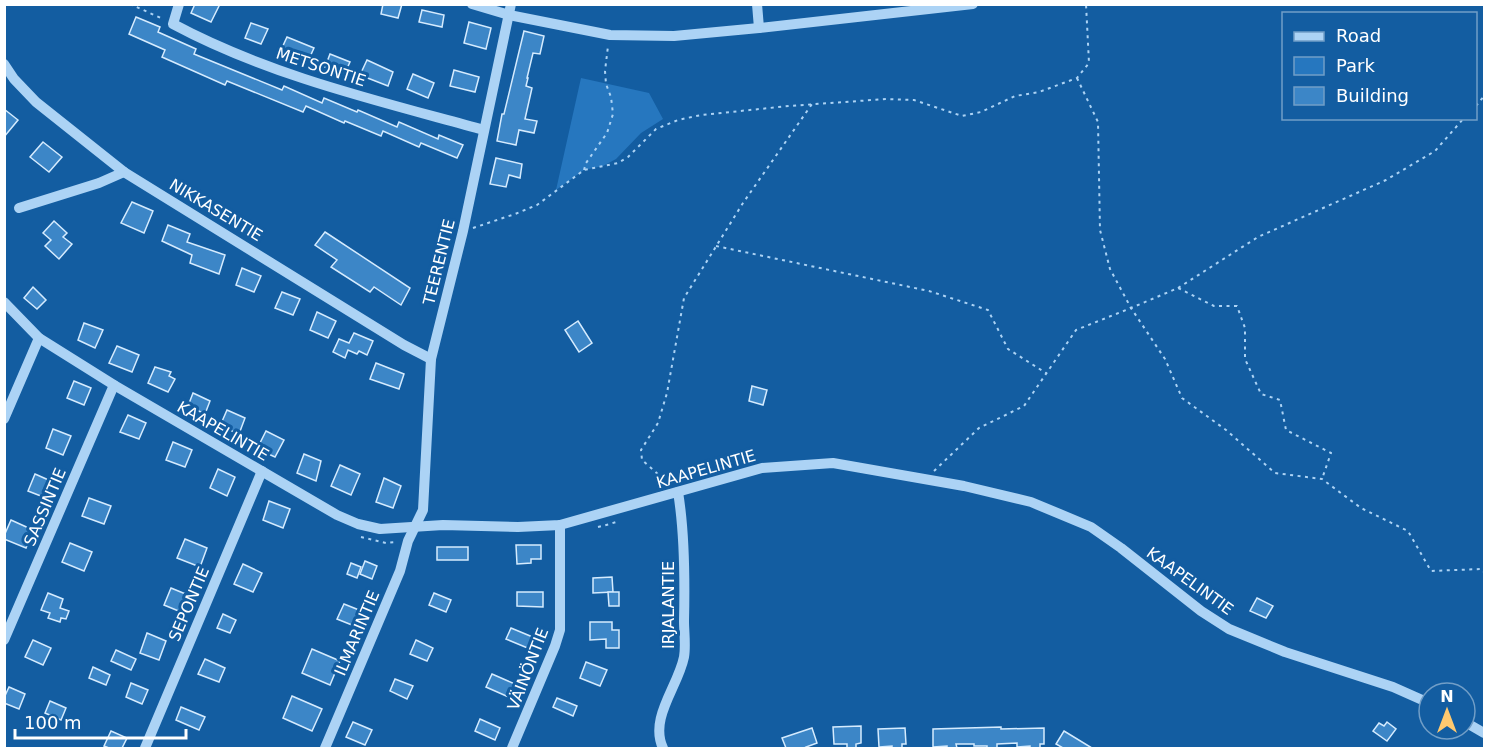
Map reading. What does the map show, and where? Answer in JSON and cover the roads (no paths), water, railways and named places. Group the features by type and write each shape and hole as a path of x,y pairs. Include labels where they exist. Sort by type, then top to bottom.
{"street":[{"name":"METSONTIE","path":"178,4 173,24 276,70 484,130"},
{"path":"472,4 510,10 610,34 674,36 973,4"},
{"path":"757,4 759,28"},
{"name":"TEERENTIE","path":"414,527 423,510 431,358 463,231 510,10"},
{"name":"NIKKASENTIE","path":"4,64 14,79 36,102 124,172 404,345 431,358"},
{"path":"19,208 99,183 124,172"},
{"name":"KAAPELINTIE","path":"4,302 39,338 114,385 337,515 358,524 380,529 442,525 518,527 560,525 762,468 833,463 964,486 1031,502 1091,527 1201,611 1229,628 1285,652 1392,687 1417,698"},
{"path":"4,419 39,338"},
{"name":"SASSINTIE","path":"4,640 8,619 114,385"},
{"name":"SEPONTIE","path":"144,748 262,471"},
{"name":"IRJALANTIE","path":"663,748 659,739 659,723 684,657 682,521 678,492"},
{"name":"VÄINÖNTIE","path":"512,748 560,630 560,525"},
{"name":"ILMARINTIE","path":"325,748 400,572 414,527"}]}
